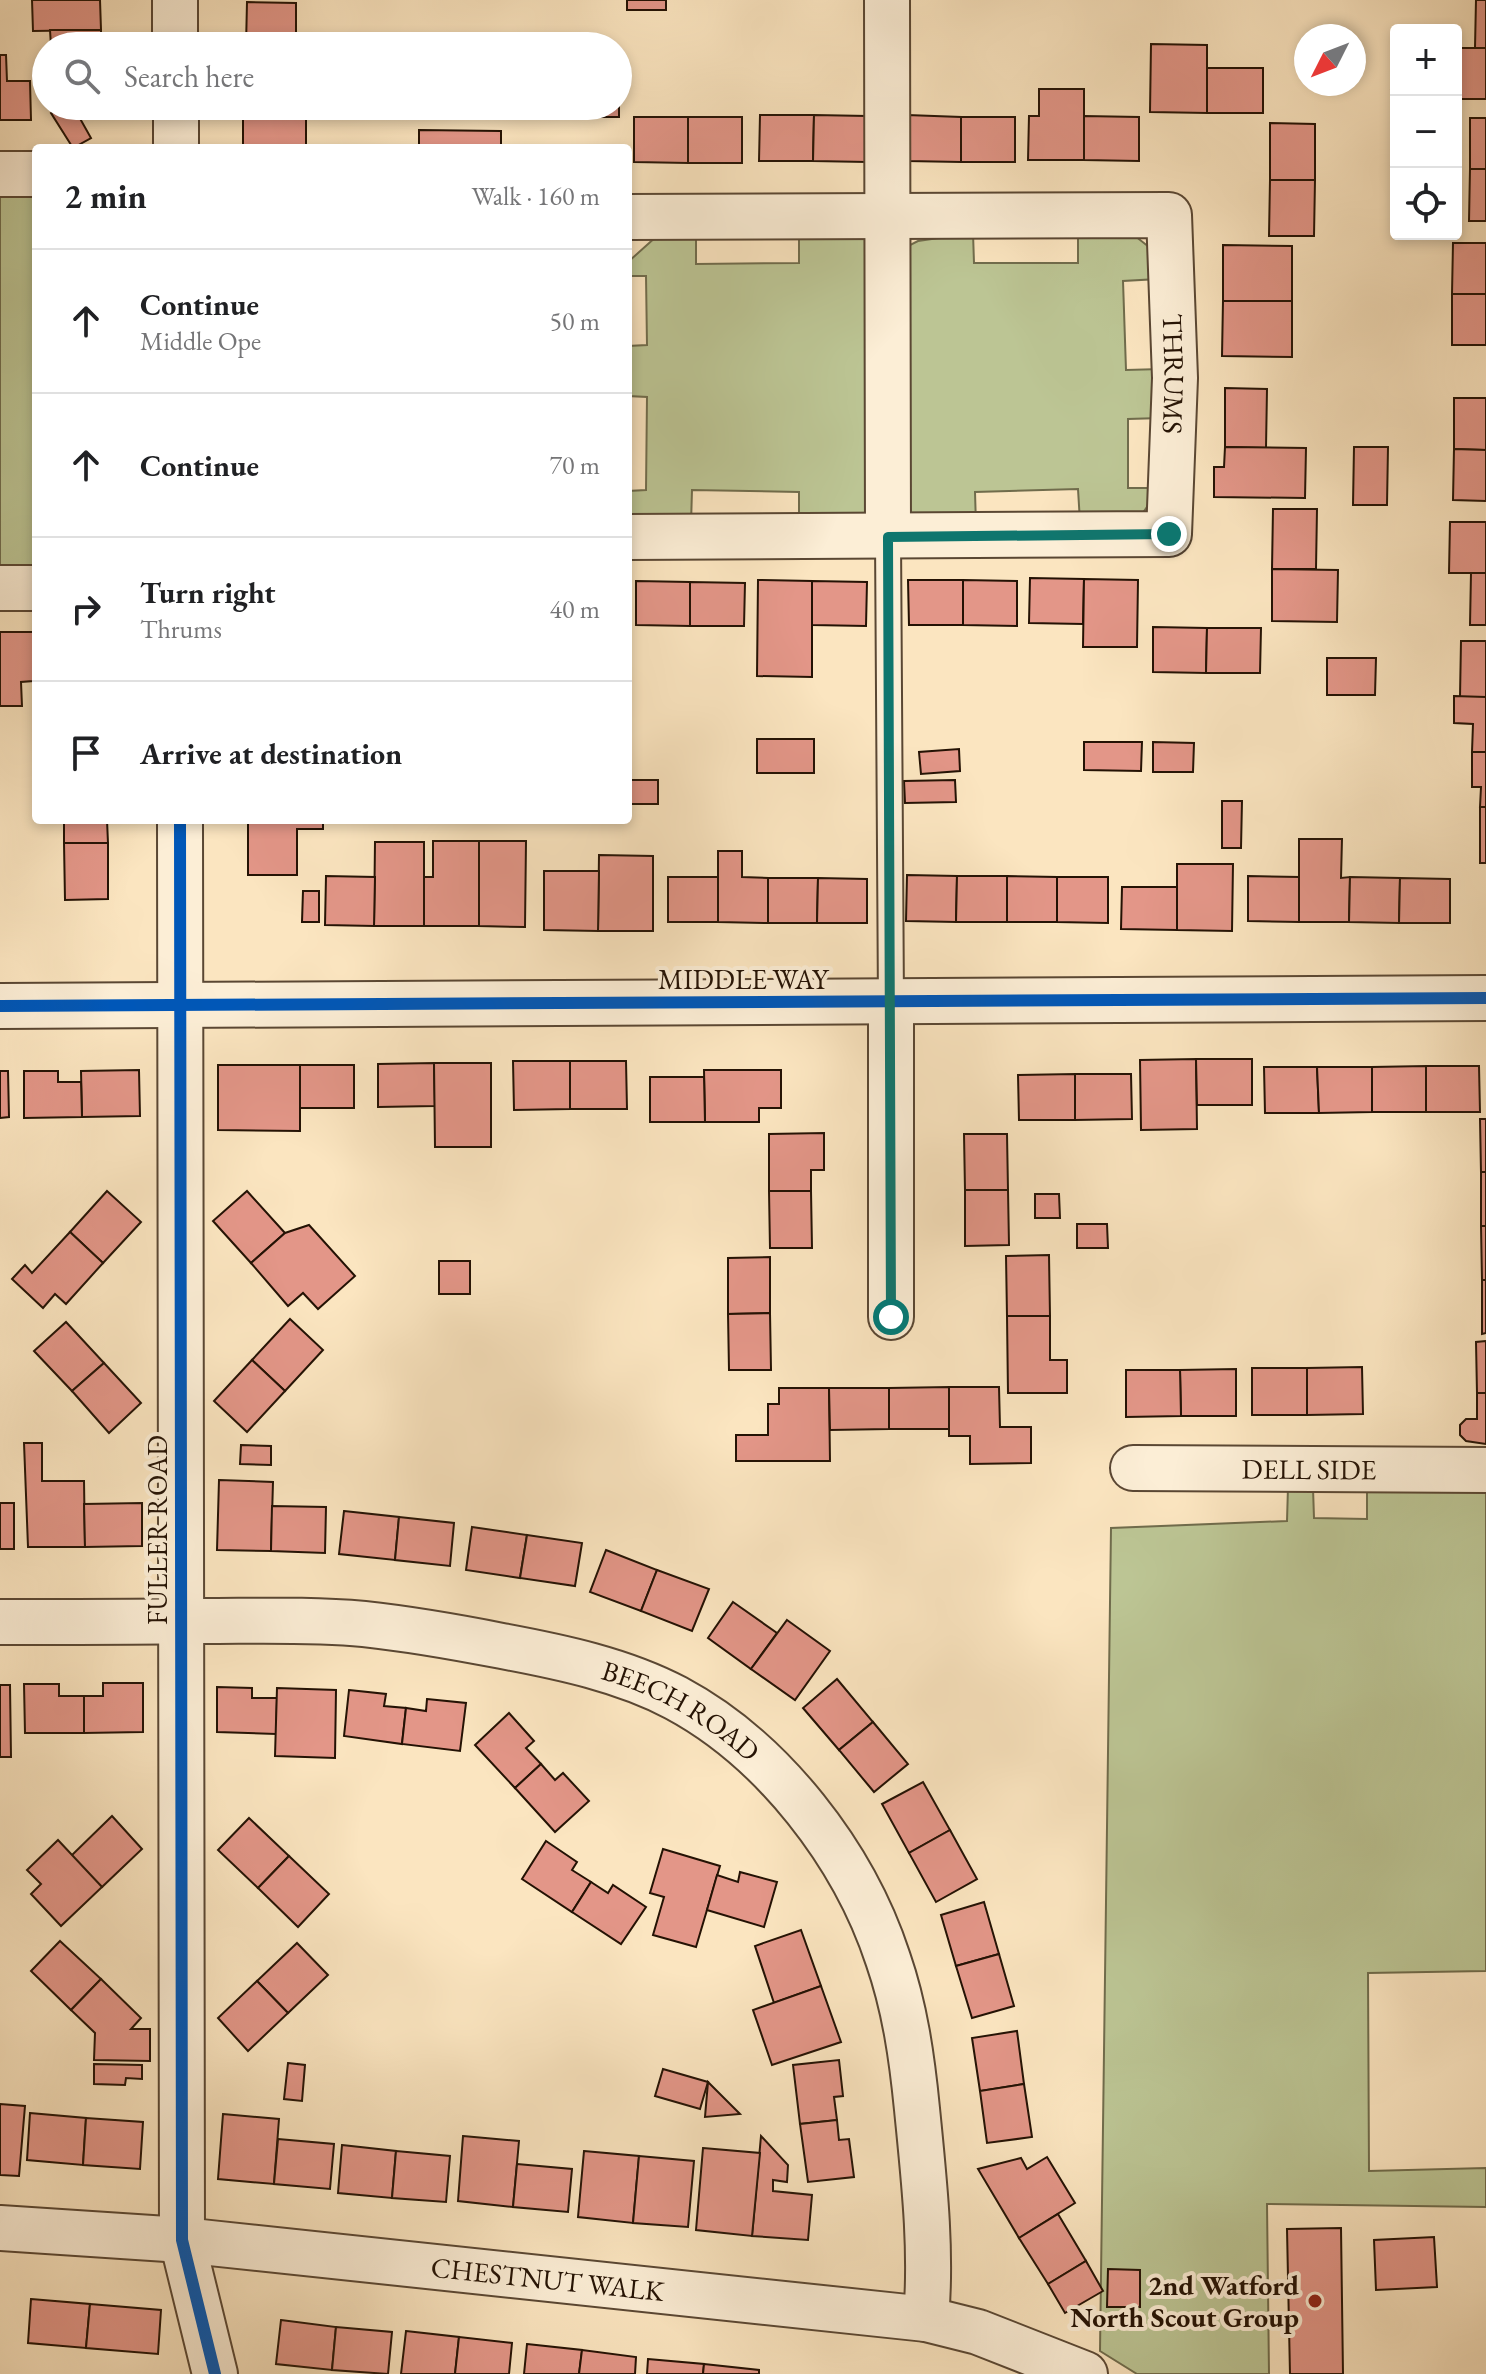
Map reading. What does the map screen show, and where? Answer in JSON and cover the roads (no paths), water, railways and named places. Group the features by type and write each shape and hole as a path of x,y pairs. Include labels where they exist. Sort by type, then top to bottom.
{"street":[{"path":"175,0 175,32"},
{"path":"887,0 888,537"},
{"path":"176,120 176,144"},
{"path":"0,174 32,174"},
{"name":"THRUMS","path":"632,217 1169,215 1175,378 1169,534 632,537"},
{"path":"0,588 32,588"},
{"name":"FULLER ROAD","path":"180,824 182,2240 215,2374"},
{"name":"MIDDLE WAY","path":"0,1006 891,1004 1486,998"},
{"path":"891,1004 891,1317"},
{"name":"DELL SIDE","path":"1133,1468 1486,1470"},
{"name":"BEECH ROAD","path":"0,1622 361,1624 454,1637 579,1662 675,1697 715,1722 763,1762 800,1803 861,1896 888,1956 905,2016 914,2078 931,2267 926,2319"},
{"name":"CHESTNUT WALK","path":"0,2228 182,2240 926,2319 978,2332 1085,2374"}],"lane":[{"path":"888,537 891,1004"}],"place":[{"name":"2nd Watford North Scout Group","path":"1315,2301"}]}
